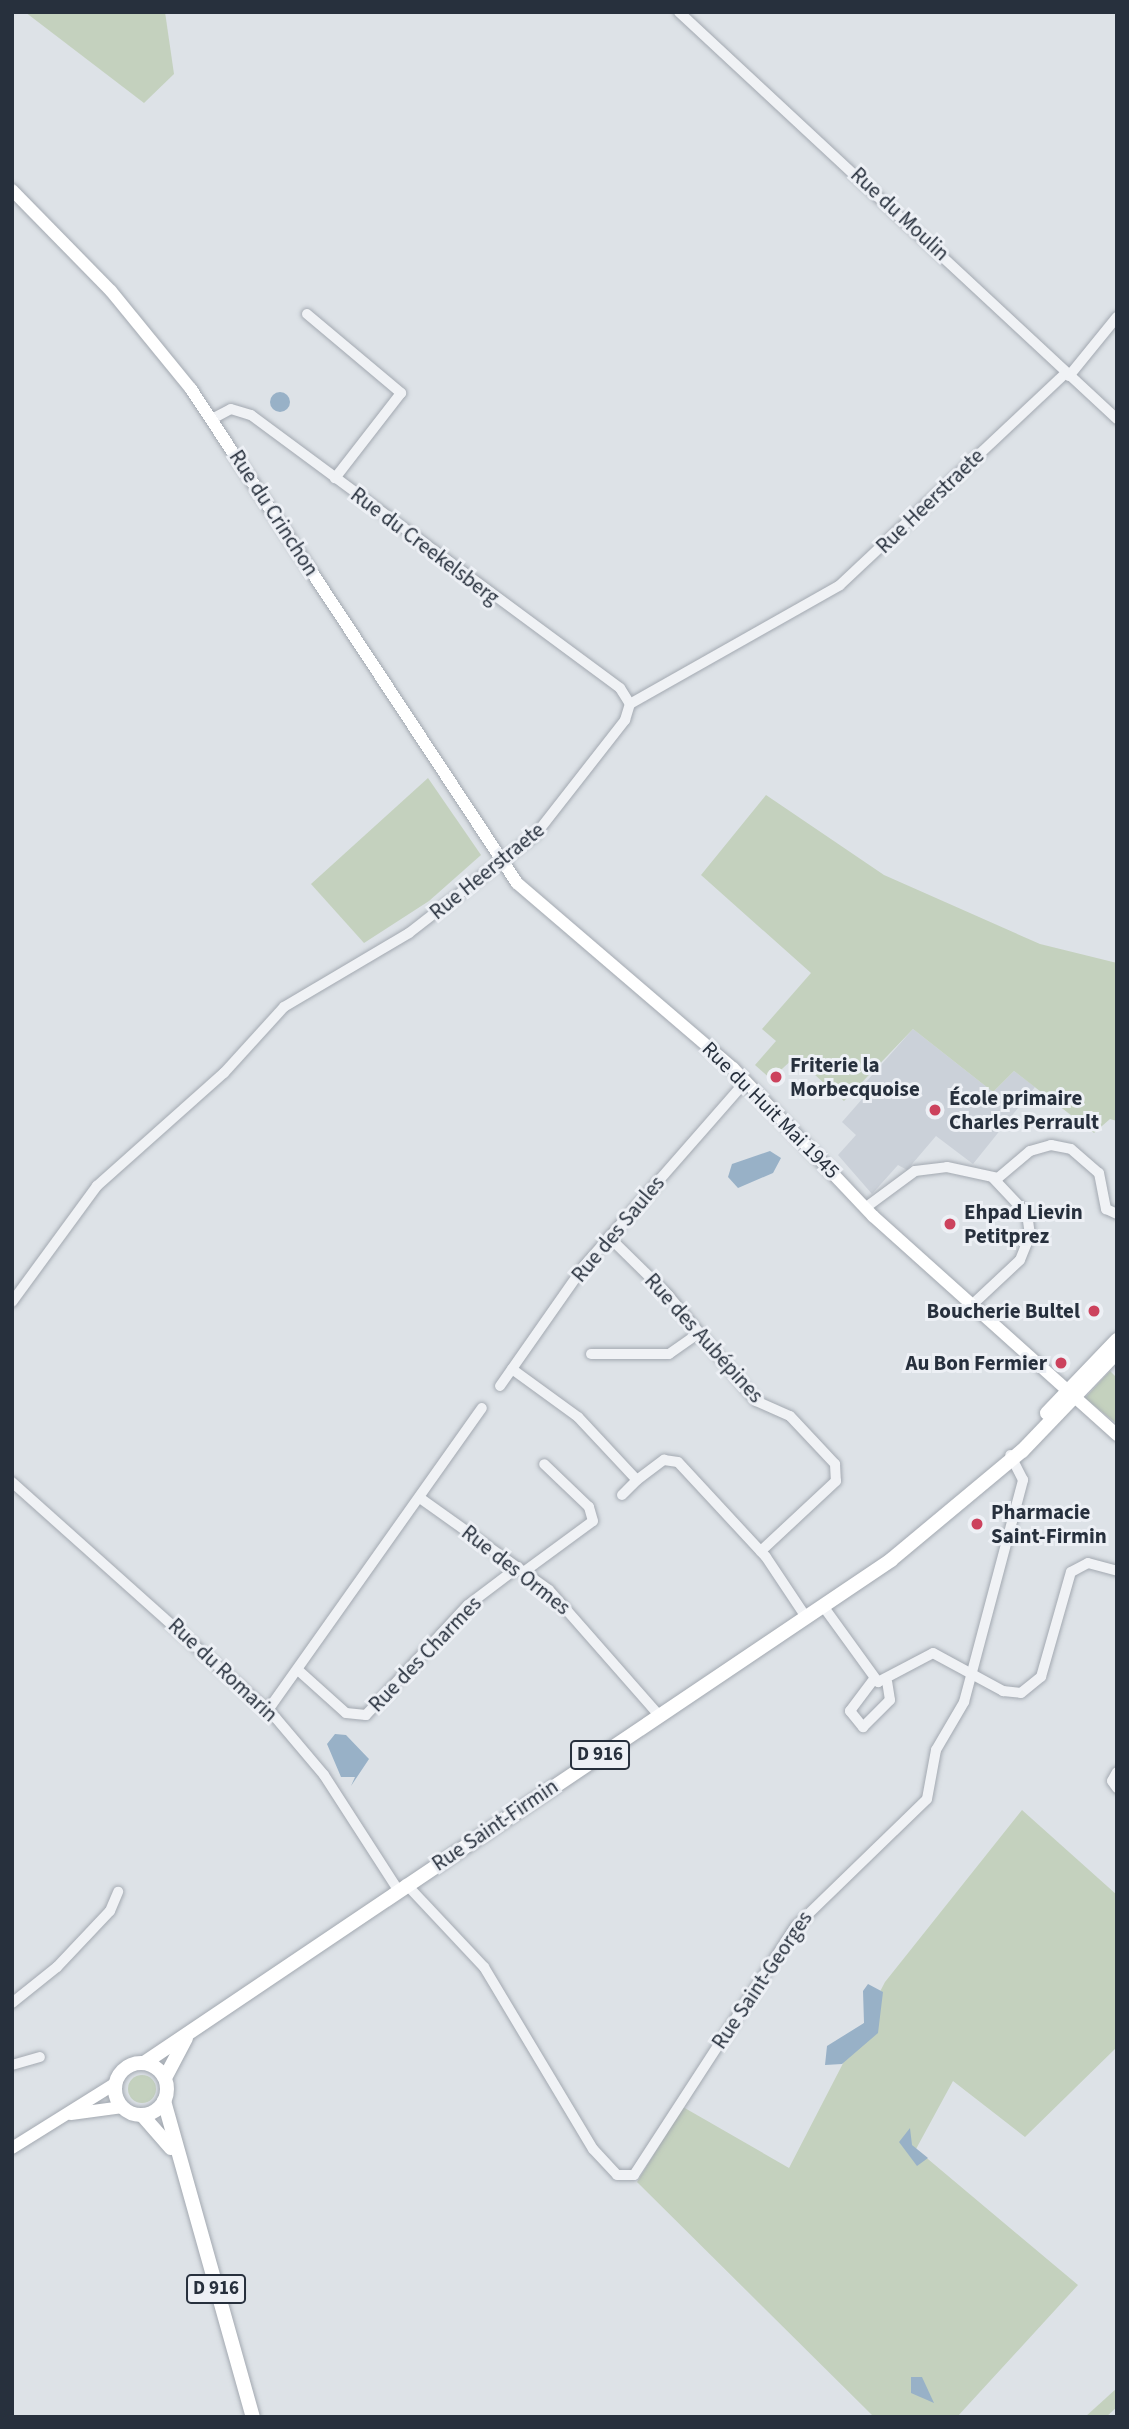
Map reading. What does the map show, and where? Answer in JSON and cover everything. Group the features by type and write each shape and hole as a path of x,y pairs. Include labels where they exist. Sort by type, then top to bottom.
{"main road":[{"name":"D 916","path":"1068,1395 1117,1340"},
{"name":"D 916","path":"1068,1395 1117,1352"},
{"name":"Rue Saint-Firmin","path":"144,2063 902,1551 993,1474 1068,1395"},
{"name":"Rue Saint-Firmin","path":"165,2078 198,2024"},
{"path":"144,2063 165,2078 164,2101 142,2115 123,2106 116,2083 128,2067 144,2063"},
{"name":"D 916","path":"164,2101 178,2161 253,2417"},
{"name":"D 916","path":"142,2115 178,2161"}],"street":[{"name":"Rue du Moulin","path":"679,12 1117,419"},
{"name":"Rue du Crinchon","path":"12,190 122,303 212,419 502,863"},
{"path":"307,314 401,393 335,478"},
{"name":"Rue Heerstraete","path":"12,1302 97,1185 224,1073 284,1007 409,933 502,863 556,812 630,704 840,585 1068,374 1117,317"},
{"name":"Rue du Creekelsberg","path":"212,419 231,409 246,412 620,688 630,704"},
{"name":"Rue du Huit Mai 1945","path":"502,863 543,908 746,1081 865,1208 973,1304 1068,1395 1117,1435"},
{"name":"Rue des Saules","path":"500,1385 609,1237 746,1081"},
{"path":"993,1178 1034,1149 1067,1147 1099,1172 1106,1209 1117,1214"},
{"path":"865,1208 897,1179 923,1169 947,1167 993,1178 1027,1214 1030,1235 1020,1260 973,1304"},
{"name":"Rue des Aubépines","path":"609,1237 699,1333 756,1401 790,1416 838,1470 834,1483 761,1551"},
{"path":"591,1354 669,1354 699,1333"},
{"path":"512,1369 578,1417 637,1480"},
{"path":"268,1710 482,1408"},
{"name":"Rue Saint-Georges","path":"402,1887 484,1967 593,2148 613,2172 630,2176 796,1926 830,1886 924,1804 936,1750 962,1708 1023,1480 1011,1457"},
{"path":"622,1495 637,1480 664,1461 678,1462 761,1551 806,1617"},
{"name":"Rue des Charmes","path":"298,1670 346,1713 366,1715 468,1605 593,1521 589,1507 544,1464"},
{"name":"Rue du Romarin","path":"12,1482 268,1710 324,1774 402,1887"},
{"name":"Rue des Ormes","path":"419,1498 521,1569 600,1642 659,1715"},
{"path":"823,1606 874,1679 887,1682 933,1653 1009,1693 1031,1689 1045,1664 1072,1573 1088,1563 1117,1571"},
{"path":"874,1679 850,1711 863,1727 890,1700 887,1682"},
{"path":"1117,1772 1112,1781 1117,1788"},
{"path":"12,2003 57,1967 110,1911 118,1892"},
{"path":"12,2065 40,2057"},
{"path":"12,2147 116,2083"},
{"path":"54,2121 87,2109 123,2106"}],"shaded area":[{"name":"École primaire Charles Perrault","path":"913,1029 993,1092 1014,1071 1035,1087 973,1164 936,1136 907,1170 898,1165 872,1194 838,1155 856,1135 842,1122 863,1098 857,1092"}],"green space":[{"path":"25,12 165,12 174,74 144,103"},
{"path":"428,778 481,855 429,901 364,943 311,884"},
{"path":"766,795 884,875 1040,944 1117,963 1117,1121 1110,1119 1094,1133 1014,1071 993,1092 913,1029 844,1101 795,1057 771,1079 755,1065 776,1041 762,1029 811,973 701,875"},
{"path":"1110,1371 1117,1378 1117,1424 1085,1398"},
{"path":"1022,1810 1117,1895 1117,2047 1025,2137 953,2081 916,2149 1078,2285 957,2417 874,2417 637,2182 683,2107 789,2168 885,1982"},
{"path":"142,2075 152,2079 156,2089 152,2099 142,2103 132,2099 128,2089 132,2079"},
{"path":"1117,2388 1117,2407 1106,2417 1085,2417"}],"water":[{"path":"280,392 287,395 290,402 287,409 280,412 273,409 270,402 273,395"},
{"path":"770,1151 781,1158 773,1173 738,1188 728,1177 732,1164"},
{"path":"335,1734 346,1735 369,1759 351,1786 355,1777 341,1777 327,1744"},
{"path":"868,1984 883,1992 878,2033 842,2064 825,2065 827,2046 864,2023 863,1991"},
{"path":"910,2128 912,2145 928,2158 917,2166 899,2142"},
{"path":"911,2377 922,2377 934,2403 911,2393"}],"place":[{"name":"Friterie la Morbecquoise","path":"776,1077"},
{"name":"École primaire Charles Perrault","path":"935,1110"},
{"name":"Ehpad Lievin Petitprez","path":"950,1224"},
{"name":"Boucherie Bultel","path":"1094,1311"},
{"name":"Au Bon Fermier","path":"1061,1363"},
{"name":"Pharmacie Saint-Firmin","path":"977,1524"}]}
